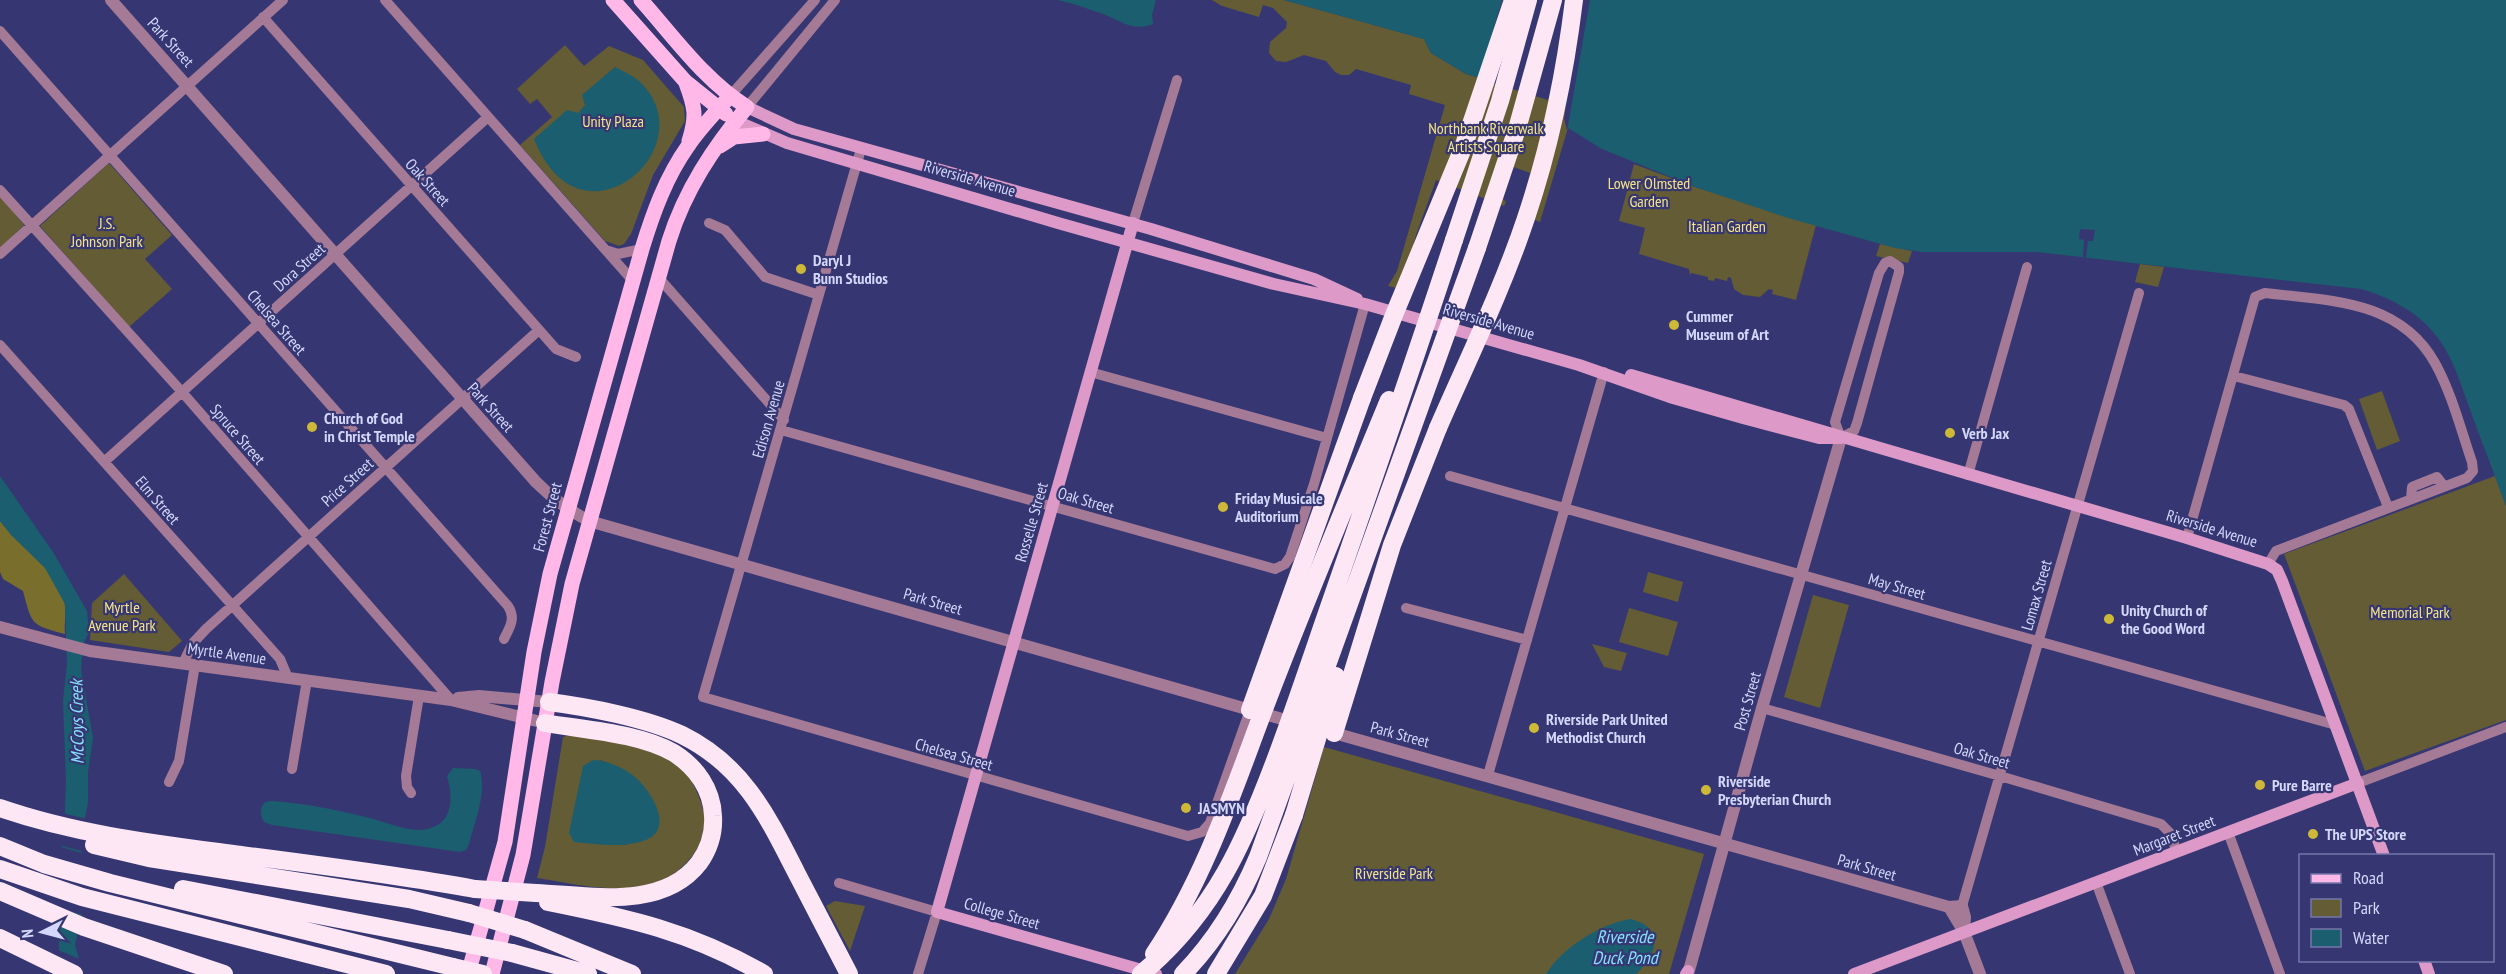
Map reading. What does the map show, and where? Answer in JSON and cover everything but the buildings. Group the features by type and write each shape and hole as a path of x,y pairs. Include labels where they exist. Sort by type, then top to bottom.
{"highway":[{"path":"1250,710 1362,399 1463,148 1513,0"},
{"path":"1140,974 1167,951 1201,912 1228,871 1249,826 1306,673 1494,123 1528,0"},
{"path":"1183,974 1219,930 1252,872 1477,248 1517,129 1553,0"},
{"path":"1335,734 1392,545 1438,428 1503,279 1534,194 1559,95 1574,0"},
{"path":"1140,974 1178,915 1212,848 1288,646 1454,240"},
{"path":"1216,974 1255,911 1283,847 1396,473"},
{"path":"549,702 658,726 682,735 730,768 752,793 849,974"},
{"path":"149,851 342,868 535,896 643,895 663,890 678,882 697,865 707,849 713,825 712,806 704,783 691,766 674,753 646,742 545,723"},
{"path":"0,808 149,851 469,913 525,930 632,974"},
{"path":"0,846 460,970 483,974"},
{"path":"0,868 66,892 146,914 386,974"},
{"path":"147,887 512,952 588,974"},
{"path":"0,891 78,925 224,974"},
{"path":"535,896 665,928 719,950 764,974"},
{"path":"146,914 340,974"},
{"path":"0,938 74,974"}],"main road":[{"name":"Riverside Avenue","path":"613,0 685,81 736,121 763,134 857,164 1274,284 1365,304 1604,372 1625,374 1821,429 1841,438 2187,538 2268,564 2277,570 2282,581 2384,854"},
{"name":"Riverside Avenue","path":"641,0 709,77 730,96 788,127 1011,191 1134,223 1314,279 1365,304"},
{"path":"685,81 695,112 694,126 687,147"},
{"name":"Forest Street","path":"460,970 505,842 538,630 568,509 642,249 663,191 687,147 730,96"},
{"path":"492,974 524,855 566,610 589,520 658,278 680,211 694,180 714,148 747,107"},
{"path":"714,148 734,137 763,134"},
{"path":"983,200 1011,191"},
{"name":"Rosselle Street","path":"937,912 1134,223"},
{"name":"Margaret Street","path":"1854,974 2358,783"},
{"name":"College Street","path":"937,912 1156,974"}],"street":[{"name":"Park Street","path":"111,0 536,482 554,500 589,520 1250,710 1949,907 1962,906"},
{"path":"0,254 283,0"},
{"path":"385,0 633,281"},
{"path":"730,96 815,0"},
{"path":"747,107 835,0"},
{"name":"Oak Street","path":"263,17 556,349 576,357"},
{"name":"Chelsea Street","path":"0,31 508,606 512,611 512,622 504,639"},
{"name":"Rosselle Street","path":"1134,223 1177,80"},
{"name":"Dora Street","path":"104,462 488,117"},
{"name":"Edison Avenue","path":"703,697 861,149"},
{"name":"Spruce Street","path":"0,190 182,392 451,700"},
{"path":"709,223 728,232 765,277 819,295"},
{"path":"606,250 618,255 642,249"},
{"name":"Post Street","path":"1688,973 1800,574 1841,438 1835,422 1879,273 1885,263 1890,261 1899,267 1899,272 1857,423 1854,431 1841,438"},
{"path":"1968,475 2027,267"},
{"path":"658,278 782,425"},
{"name":"Lomax Street","path":"1962,906 2139,292"},
{"path":"2187,538 2255,297 2265,293 2349,304 2385,314 2426,349 2435,363 2472,462 2473,471 2467,478 2276,551 2268,564"},
{"path":"1090,372 1327,438 1365,304"},
{"name":"Price Street","path":"189,664 197,638 539,330"},
{"name":"Elm Street","path":"0,345 280,659 288,678"},
{"path":"1488,776 1604,372"},
{"path":"2234,376 2349,408 2388,507"},
{"name":"Oak Street","path":"782,425 1266,568 1279,567 1290,557 1327,438"},
{"name":"May Street","path":"1450,476 2336,725"},
{"path":"1406,608 1527,640"},
{"name":"Myrtle Avenue","path":"0,627 90,651 451,700 545,723"},
{"path":"169,782 179,762 189,664"},
{"path":"292,769 307,680"},
{"path":"411,793 407,787 406,776 419,696"},
{"name":"Myrtle Avenue","path":"451,700 479,696 549,702"},
{"name":"Chelsea Street","path":"703,697 1184,836 1198,834 1210,823 1250,710"},
{"name":"Oak Street","path":"1762,708 2161,824 2172,835 2176,852"},
{"name":"Margaret Street","path":"2358,783 2506,727"},
{"path":"2228,832 2280,974"},
{"path":"2096,882 2130,974"},
{"name":"College Street","path":"839,883 937,912"},
{"path":"1962,906 1965,917 1964,932"},
{"path":"1949,907 1964,932 1980,974"},
{"name":"Rosselle Street","path":"918,974 937,912"}],"green space":[{"name":"Northbank Riverwalk Artists Square","path":"1212,0 1284,0 1424,39 1431,53 1466,74 1565,102 1568,128 1540,222 1520,214 1530,173 1505,164 1499,195 1506,202 1504,206 1436,180 1416,235 1401,289 1388,286 1397,271 1445,105 1409,94 1411,85 1356,69 1349,75 1341,75 1335,72 1326,61 1304,55 1286,62 1276,61 1269,53 1270,42 1286,28 1287,22 1273,8 1263,5 1259,17 1222,6"},
{"name":"Unity Plaza","path":"565,45 584,66 609,46 643,60 684,107 685,121 653,175 631,234 624,244 619,246 605,241 520,145 552,117 537,99 530,104 517,89"},
{"name":"J.S. Johnson Park","path":"109,163 172,235 145,259 172,289 129,327 40,226"},
{"path":"1634,164 1695,187 1816,225 1796,300 1772,294 1773,290 1769,289 1760,297 1743,295 1734,289 1731,278 1728,277 1727,281 1715,278 1714,281 1708,280 1708,277 1691,273 1690,276 1689,269 1639,254 1645,228 1619,221"},
{"path":"0,195 24,225 0,249"},
{"path":"1880,244 1912,251 1908,263 1876,256"},
{"path":"2140,264 2164,267 2158,287 2135,282"},
{"path":"2382,391 2400,441 2377,450 2359,399"},
{"name":"Memorial Park","path":"2495,476 2506,506 2506,720 2365,771 2284,554"},
{"path":"1648,572 1683,582 1678,602 1643,592"},
{"name":"Myrtle Avenue Park","path":"124,574 182,641 169,652 90,640 92,603"},
{"path":"1813,595 1849,605 1820,708 1784,697"},
{"path":"1629,608 1678,622 1668,656 1619,642"},
{"path":"1592,644 1627,653 1621,671 1604,667"},
{"path":"573,734 641,747 686,768 704,816 701,839 690,859 674,873 657,882 638,887 598,887 537,878 545,847 563,737","holes":["600,760 636,779 641,786 655,833 648,838 624,845"]},
{"name":"Riverside Park","path":"1324,747 1704,854 1669,974 1235,974 1269,919 1286,879"},
{"path":"835,901 865,906 850,951 826,906"}],"shaded area":[{"path":"0,521 53,578 65,605 65,634 45,628 35,622 31,617 23,591 3,579 0,572"}],"water":[{"path":"1057,0 1156,0 1152,15 1153,24 1139,27 1127,25 1075,4"},
{"path":"1284,0 2506,0 2506,506 2459,378 2446,350 2427,325 2400,305 2381,296 2361,289 2037,252 1922,252 1895,248 1788,218 1695,187 1602,149 1568,128 1565,102 1466,74 1431,53 1424,39"},
{"path":"615,67 633,76 642,84 657,110 658,136 648,161 629,180 605,190 579,189 554,173 534,139 567,110 578,113 585,105 582,95"},
{"name":"McCoys Creek","path":"0,476 53,552 87,611 89,632 83,644 81,670 93,738 88,772 88,803 81,836 83,908 75,945 83,974 59,957 59,853 64,840 66,780 63,701 67,664 65,604 45,568 0,521"},
{"path":"593,760 609,763 626,771 641,783 657,808 659,826 656,833 648,839 621,845 574,842 569,833 583,766"},
{"path":"453,768 480,771 482,780 477,818 466,850 460,852 272,825 264,822 262,817 261,809 264,804 268,801 275,801 338,811 406,829 428,829 437,826 447,815 450,792 447,776"},
{"name":"Riverside Duck Pond","path":"1630,919 1649,928 1654,942 1649,959 1636,974 1546,974 1572,946 1606,926"}],"pier":[{"path":"1502,0 1590,0 1567,131 1564,118 1576,50 1558,62 1548,100 1479,79"},
{"path":"2080,229 2095,230 2093,241 2088,241 2086,257 2083,257 2084,240 2079,239"},
{"path":"62,813 87,819 84,836 85,852 59,845"},
{"path":"58,846 85,854 88,889 84,915 57,908 55,865"},
{"path":"56,949 82,960 86,974 55,974"}],"place":[{"name":"Daryl J Bunn Studios","path":"801,269"},
{"name":"Cummer Museum of Art","path":"1674,325"},
{"name":"Church of God in Christ Temple","path":"312,427"},
{"name":"Verb Jax","path":"1950,433"},
{"name":"Friday Musicale Auditorium","path":"1223,507"},
{"name":"Unity Church of the Good Word","path":"2109,619"},
{"name":"Riverside Park United Methodist Church","path":"1534,728"},
{"name":"Pure Barre","path":"2260,785"},
{"name":"Riverside Presbyterian Church","path":"1706,790"},
{"name":"JASMYN","path":"1186,808"},
{"name":"The UPS Store","path":"2313,834"}],"park label":[{"name":"Lower Olmsted Garden","path":"1649,192"},
{"name":"Italian Garden","path":"1727,226"}]}
